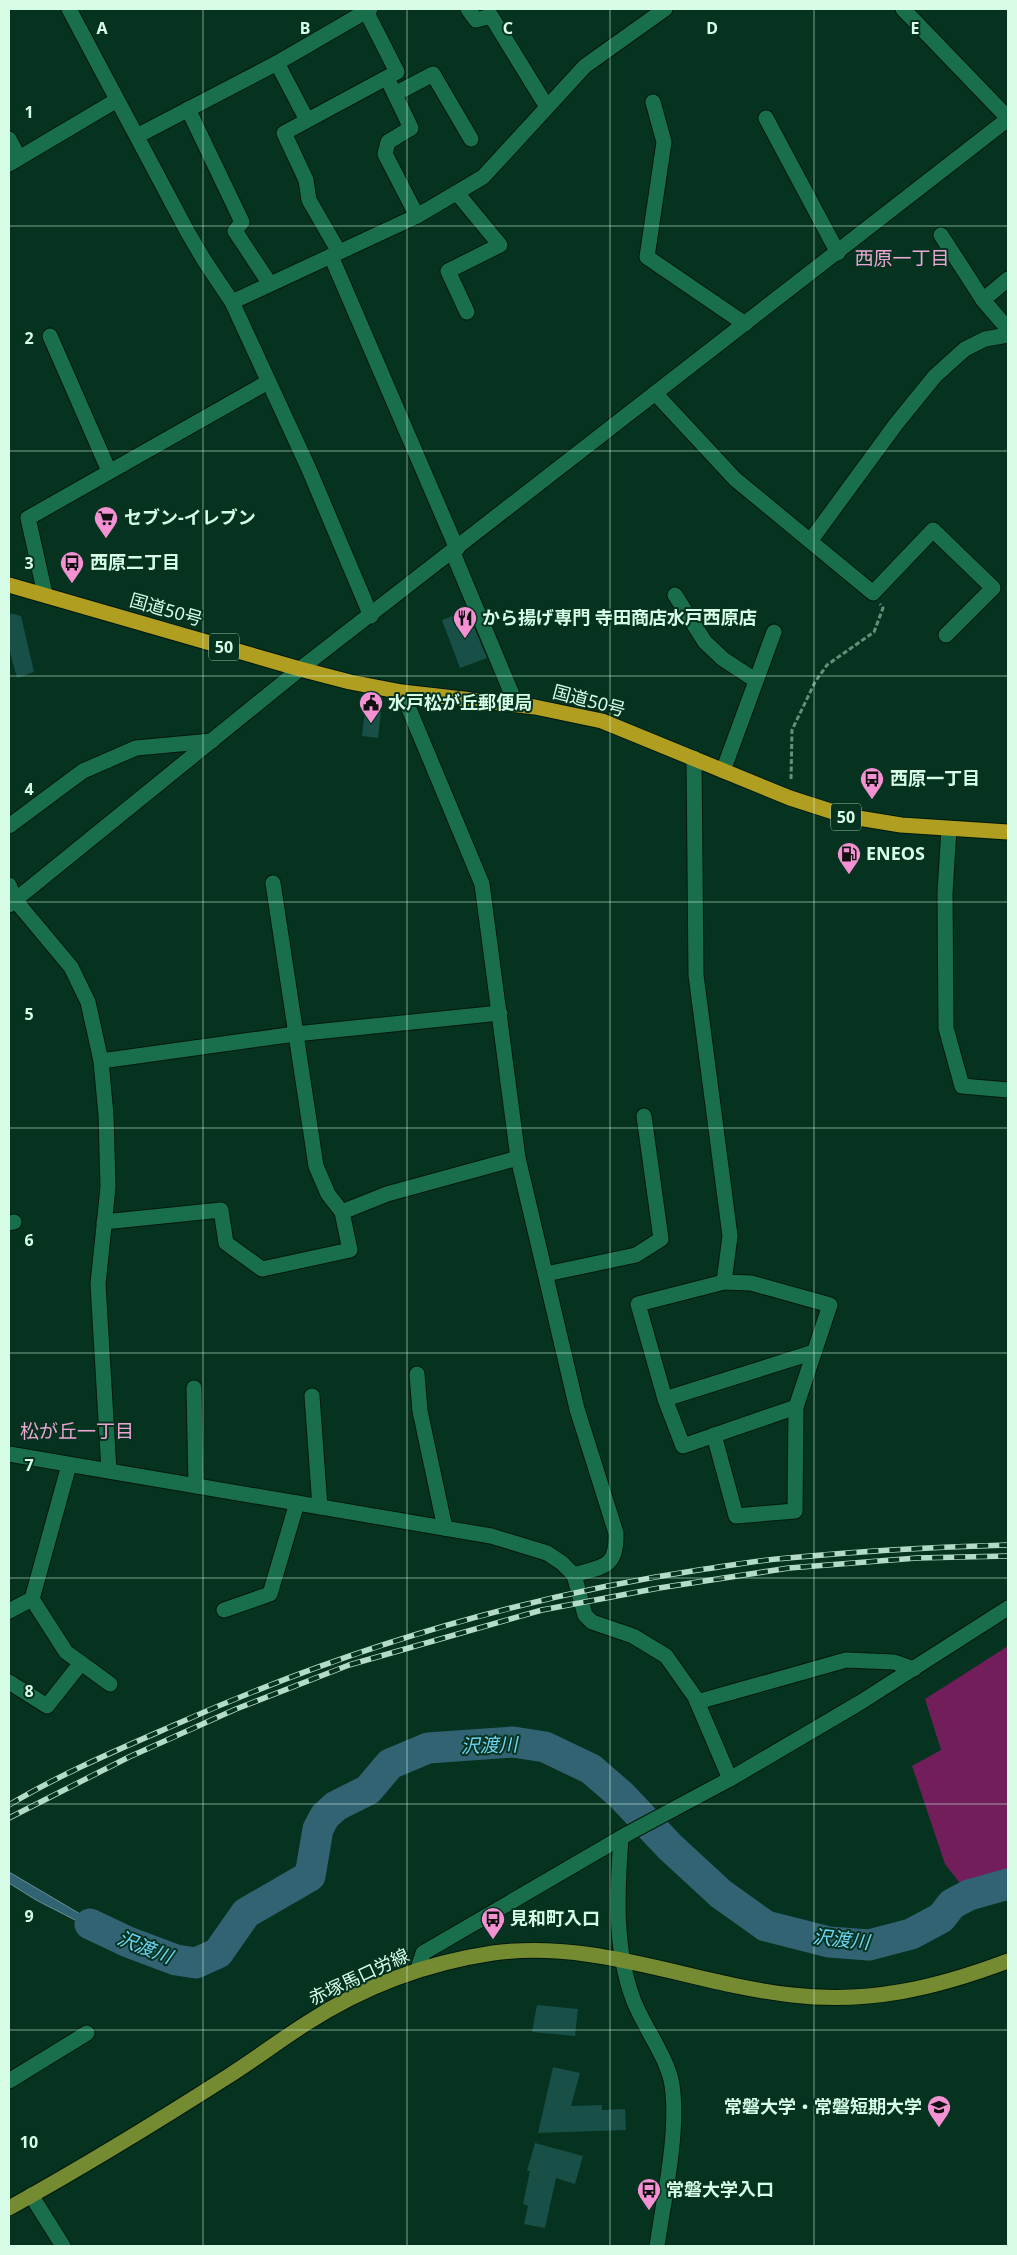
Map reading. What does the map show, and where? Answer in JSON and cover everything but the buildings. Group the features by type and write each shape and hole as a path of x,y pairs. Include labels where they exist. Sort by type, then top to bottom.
{"highway":[{"name":"国道50号","path":"9,585 300,670 402,692 516,704 602,721 790,798 846,816 901,825 1008,832"}],"main road":[{"name":"赤塚馬口労線","path":"9,2208 148,2126 309,2022 352,1998 418,1969 495,1953 569,1952 622,1959 750,1988 791,1995 826,1997 872,1996 919,1990 974,1974 1008,1961"}],"street":[{"path":"69,9 200,253 232,302 308,468 370,616"},
{"path":"468,9 476,20 491,16 547,107"},
{"path":"232,302 417,216 483,177 585,66 665,9"},
{"path":"12,902 300,670 838,253 1008,118 903,9"},
{"path":"137,136 277,63 368,10 398,72 284,133 306,180 310,200 335,254 516,704"},
{"path":"277,63 307,120"},
{"path":"395,94 433,74 471,139"},
{"path":"387,78 411,128 388,142 385,154 417,216"},
{"path":"9,139 14,161 117,100"},
{"path":"653,102 664,142 647,257 745,324"},
{"path":"188,109 242,222 234,231 270,284"},
{"path":"766,118 838,253"},
{"path":"457,192 500,245 448,271 467,312"},
{"path":"941,234 983,300 1008,329"},
{"path":"983,300 1008,279"},
{"path":"50,336 109,471"},
{"path":"811,540 896,424 934,376 966,349 985,339 1008,336"},
{"path":"44,594 28,518 268,382"},
{"path":"655,393 734,479 811,540 873,593 933,530 993,588 946,634"},
{"path":"675,595 705,642 723,659 755,680"},
{"path":"723,771 774,632"},
{"path":"402,692 482,884 518,1158 577,1409 616,1533 616,1548 613,1558 603,1567 574,1575"},
{"path":"9,826 83,771 136,748 212,741"},
{"path":"694,758 696,975 730,1236 724,1282"},
{"path":"949,829 945,893 947,938 946,1028 962,1086 1008,1090"},
{"path":"104,1222 220,1210 226,1243 262,1269 350,1250 342,1212 328,1194 316,1166 273,883"},
{"path":"9,885 12,902 71,967 88,1002 101,1061 106,1115 107,1178 98,1284 109,1472"},
{"path":"101,1061 295,1034 500,1013"},
{"path":"546,1274 636,1255 661,1239 644,1116"},
{"path":"342,1212 387,1194 518,1158"},
{"path":"714,1435 736,1516 795,1511 796,1407 830,1305 751,1283 724,1282 638,1304 666,1399 683,1446 714,1435 796,1407"},
{"path":"666,1399 814,1352"},
{"path":"417,1374 420,1411 445,1528"},
{"path":"194,1388 196,1486"},
{"path":"312,1396 320,1507"},
{"path":"9,1454 491,1536 526,1545 547,1553 562,1563 574,1575 584,1615 592,1622 633,1636 666,1656 680,1674 697,1702 730,1778"},
{"path":"69,1465 32,1599 66,1652 110,1684"},
{"path":"224,1610 270,1594 297,1503"},
{"path":"9,1610 32,1599"},
{"path":"418,1969 423,1953 625,1835 730,1778 861,1702 1008,1608"},
{"path":"697,1702 846,1660 894,1662 914,1668"},
{"path":"9,1682 47,1706 81,1663"},
{"path":"625,1835 618,1903 622,1959 638,2012 666,2066 672,2082 674,2099 673,2131 657,2246"},
{"path":"9,2082 87,2033"},
{"path":"32,2196 63,2246"}],"path":[{"path":"791,779 792,730 816,682 827,665 874,632 883,608 873,593"}],"shaded area":[{"path":"1008,1646 1008,1879 966,1891 945,1864 912,1766 941,1750 925,1699"}],"water":[{"path":"9,1872 87,1918 130,1937 126,1946 36,1900 9,1883"}],"waterway":[{"name":"沢渡川","path":"90,1924 128,1942 176,1960 196,1963 218,1953 246,1913 310,1876 318,1829 325,1816 336,1806 368,1790 390,1764 428,1748 513,1742 545,1747 591,1769 621,1795 670,1847 721,1894 766,1926 829,1942 869,1945 911,1934 941,1918 952,1904 969,1895 1008,1884"}],"railway":[{"path":"9,1805 92,1761 242,1696 371,1649 503,1610 637,1580 757,1561 871,1551 1008,1545"},
{"path":"9,1818 129,1757 236,1709 349,1665 542,1610 659,1588 789,1568 917,1558 1008,1556"}],"place":[{"name":"セブン-イレブン","path":"106,539"},
{"name":"西原二丁目","path":"72,584"},
{"name":"から揚げ専門 寺田商店水戸西原店","path":"465,639"},
{"name":"水戸松が丘郵便局","path":"371,724"},
{"name":"西原一丁目","path":"872,800"},
{"name":"ENEOS","path":"849,875"},
{"name":"見和町入口","path":"493,1940"},
{"name":"常磐大学・常磐短期大学","path":"939,2128"},
{"name":"常磐大学入口","path":"649,2211"}],"district":[{"name":"西原一丁目","path":"902,258"},
{"name":"松が丘一丁目","path":"77,1431"}]}
